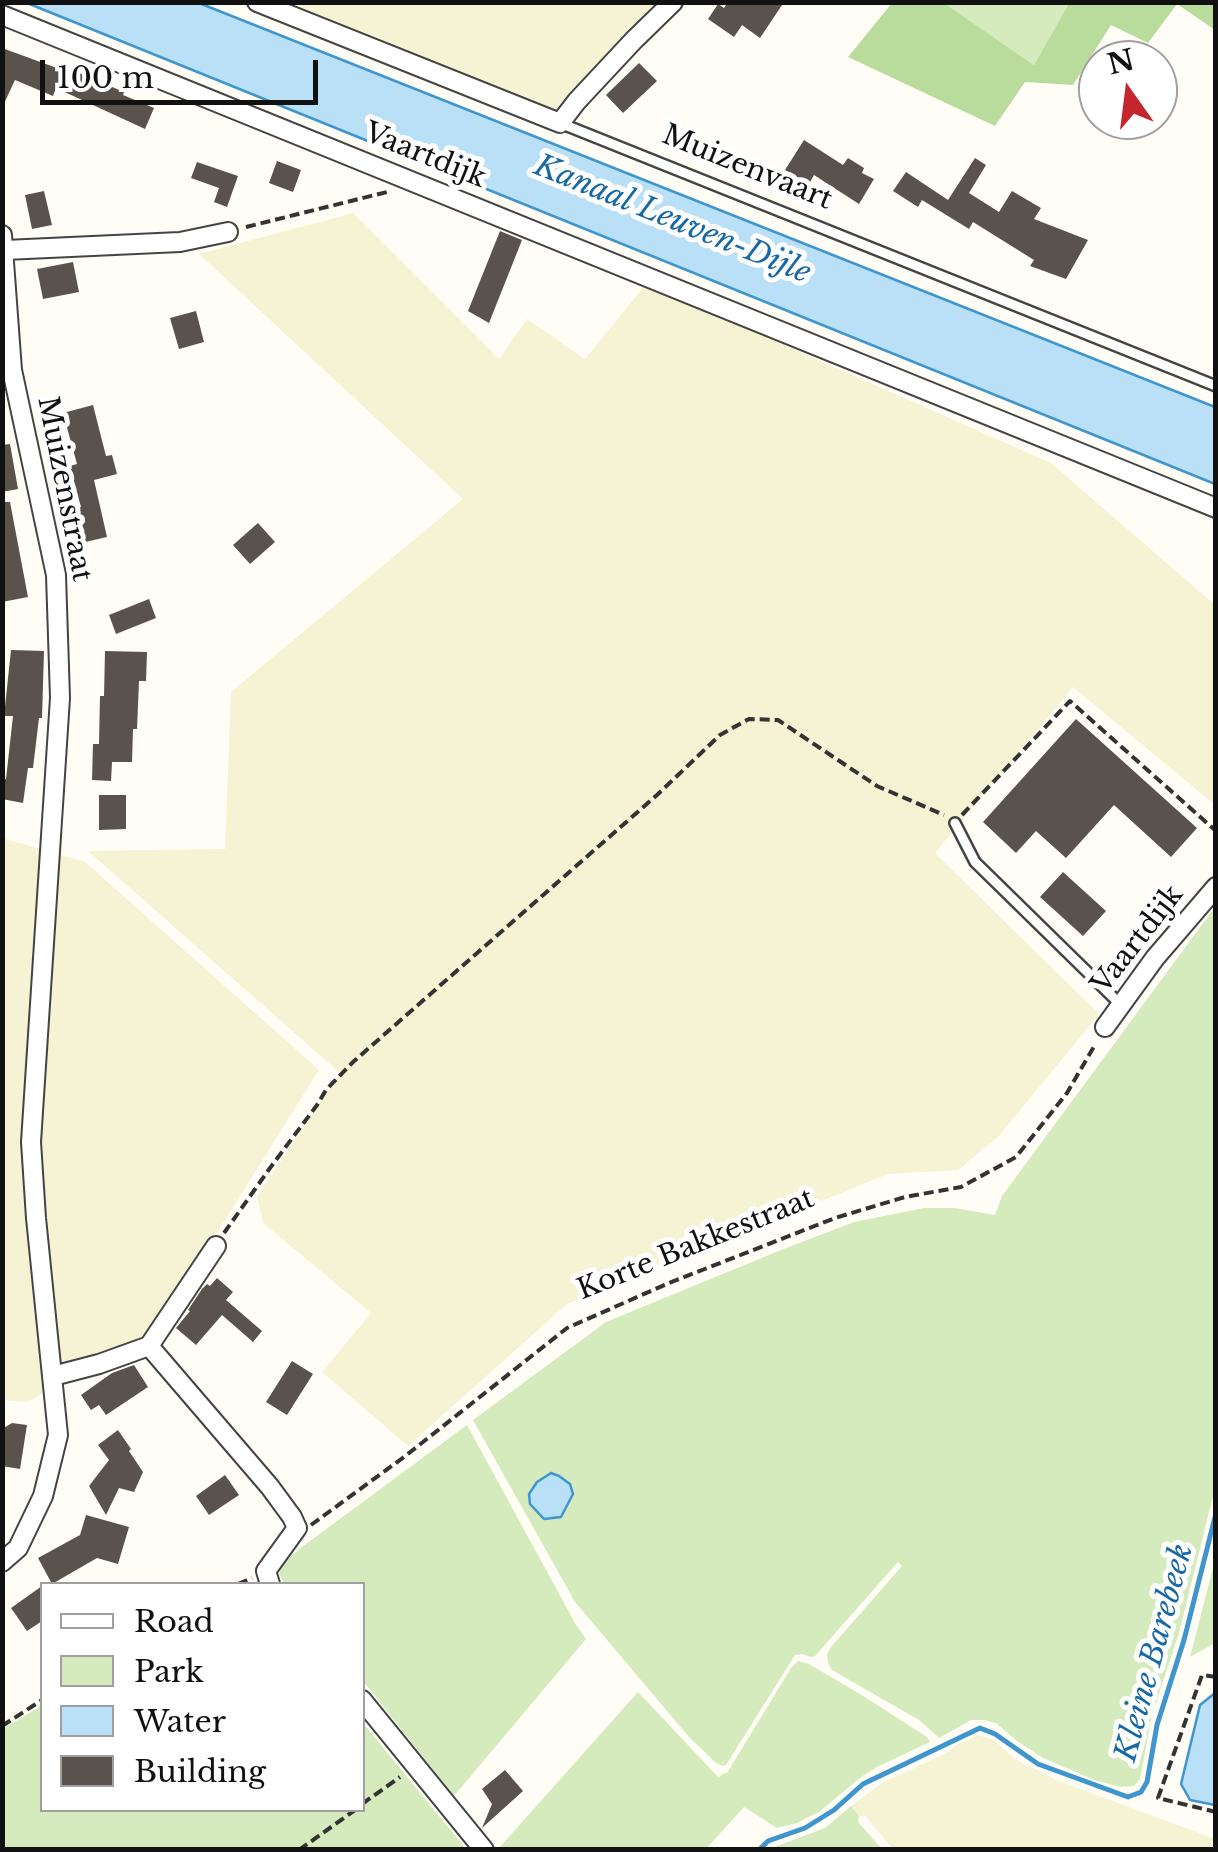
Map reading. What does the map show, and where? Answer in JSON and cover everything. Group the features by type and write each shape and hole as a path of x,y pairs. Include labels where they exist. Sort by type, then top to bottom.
{"street":[{"name":"Muizenvaart","path":"256,2 560,122"},
{"path":"560,122 673,2"},
{"name":"Vaartdijk","path":"2,15 1216,508"},
{"name":"Muizenstraat","path":"2,1562 18,1548 43,1496 58,1435 31,1142 60,698 56,574 6,357 4,242 180,242 228,232"},
{"name":"Vaartdijk","path":"1105,1027 1155,958 1216,887"},
{"path":"53,1376 149,1346 216,1246"},
{"path":"149,1346 292,1517 297,1528 266,1571 269,1582"},
{"path":"365,1704 484,1850"}],"lane":[{"name":"Muizenvaart","path":"560,122 1216,386"},
{"path":"955,823 975,862 1121,1004"}],"path":[{"path":"228,232 420,184"},
{"path":"216,1246 326,1090 353,1062 720,735 750,719 778,720 877,786 955,823 1070,701 1216,832"},
{"name":"Korte Bakkestraat","path":"297,1528 318,1522 567,1328 835,1218 905,1197 961,1186 1016,1158 1067,1093 1105,1027"},
{"path":"1216,1677 1202,1675 1158,1798 1216,1812"},
{"path":"2,1726 40,1701"},
{"path":"365,1802 416,1766"},
{"path":"299,1850 352,1812"}],"shaded area":[{"path":"302,2 666,3 553,113 299,9"},
{"path":"353,213 499,359 527,319 585,359 646,284 1051,463 1215,605 1215,805 1073,687 935,853 1099,1014 999,1136 958,1170 888,1174 567,1304 408,1446 322,1372 371,1313 263,1223 257,1196 340,1073 88,851 225,849 231,692 463,499 199,254"},
{"path":"2,838 85,862 319,1070 208,1247 143,1337 64,1364 67,1380 27,1402 2,1400"},
{"path":"978,1735 994,1740 1015,1759 1059,1781 1215,1839 1215,1849 893,1849 865,1816 859,1816 851,1806 882,1783"}],"green space":[{"path":"892,3 944,3 1034,65 1069,3 1215,3 1215,30 1177,4 1150,40 1111,25 1102,40 1078,40 1078,77 1073,85 1025,82 995,126 848,57"},
{"path":"944,3 1069,3 1034,65"},
{"path":"1215,907 1215,1488 1179,1633 1152,1715 1140,1779 1134,1786 1121,1787 1094,1780 1043,1758 996,1723 984,1720 971,1720 939,1738 919,1720 832,1670 827,1654 831,1647 902,1566 898,1562 815,1656 795,1655 726,1765 716,1763 689,1737 575,1602 473,1420 606,1322 781,1250 854,1222 924,1208 955,1208 995,1215 1002,1196"},
{"path":"467,1425 586,1639 454,1796 365,1684 365,1582 284,1582 279,1574 283,1563"},
{"path":"1215,1560 1215,1643 1190,1657"},
{"path":"798,1661 860,1694 930,1742 877,1767 819,1812 797,1823 777,1828 744,1807 706,1849 498,1849 638,1692 719,1778 727,1773"},
{"path":"40,1706 40,1812 365,1812 365,1725 466,1849 3,1850 3,1729"},
{"path":"851,1806 859,1816 858,1822 882,1849 769,1849 825,1828"}],"water":[{"name":"Kanaal Leuven-Dijle","path":"27,3 199,3 1215,407 1215,484"},
{"path":"551,1473 570,1484 573,1494 561,1517 544,1519 530,1504 529,1494 537,1482"},
{"path":"1215,1693 1215,1805 1190,1800 1181,1784 1200,1705"}],"building":[{"path":"728,2 784,2 760,38 742,25 734,37 708,19 718,4 724,8"},
{"path":"2,48 76,75 77,72 154,108 145,129 56,88 53,96 15,80 2,108"},
{"path":"639,63 657,81 623,113 606,95"},
{"path":"804,140 843,165 848,158 874,179 859,204 814,175 809,184 785,170"},
{"path":"975,158 986,165 969,193 999,212 1012,191 1041,208 1034,219 1088,240 1066,279 1030,266 1034,260 973,222 969,229 922,200 918,207 893,191 906,172 948,200"},
{"path":"277,161 301,170 293,192 269,183"},
{"path":"197,162 238,176 227,207 214,202 219,188 191,178"},
{"path":"44,191 52,225 32,229 25,195"},
{"path":"500,231 522,240 489,323 468,311"},
{"path":"73,262 79,292 43,299 37,269"},
{"path":"196,311 204,342 179,349 170,318"},
{"path":"93,405 106,456 112,455 117,474 94,480 107,537 81,543 74,509 81,507 70,466 77,464 63,413"},
{"path":"10,444 18,489 2,492 2,445"},
{"path":"2,502 10,502 28,597 2,602"},
{"path":"258,523 275,542 250,564 233,545"},
{"path":"149,599 156,618 116,634 109,615"},
{"path":"11,650 44,651 42,718 23,803 2,799 13,716 4,716"},
{"path":"105,651 147,652 146,681 139,681 132,762 112,762 111,781 92,780 93,744 99,744 100,696 104,696"},
{"path":"1076,719 1197,828 1171,857 1114,805 1066,858 1036,831 1016,853 983,822"},
{"path":"99,795 126,795 126,829 99,830"},
{"path":"1063,872 1106,911 1083,936 1040,897"},
{"path":"217,1278 233,1292 226,1300 262,1331 253,1342 222,1315 196,1345 176,1328 202,1289"},
{"path":"292,1361 313,1374 287,1415 266,1402"},
{"path":"134,1365 148,1387 106,1415 99,1405 91,1410 81,1395 112,1373"},
{"path":"12,1423 27,1425 20,1469 2,1466 2,1429"},
{"path":"118,1430 143,1472 134,1492 119,1488 106,1515 89,1486 109,1460 98,1445"},
{"path":"225,1475 239,1495 209,1515 196,1496"},
{"path":"86,1515 129,1527 118,1564 97,1558 51,1582 38,1558 80,1535"},
{"path":"40,1587 40,1622 27,1631 11,1608"},
{"path":"505,1770 523,1791 482,1828 492,1804 482,1789"}],"waterway":[{"name":"Kleine Barebeek","path":"759,1850 768,1841 805,1828 834,1810 863,1784 980,1728 1038,1764 1128,1797 1141,1792 1147,1782 1157,1725 1184,1640 1216,1513"}]}
